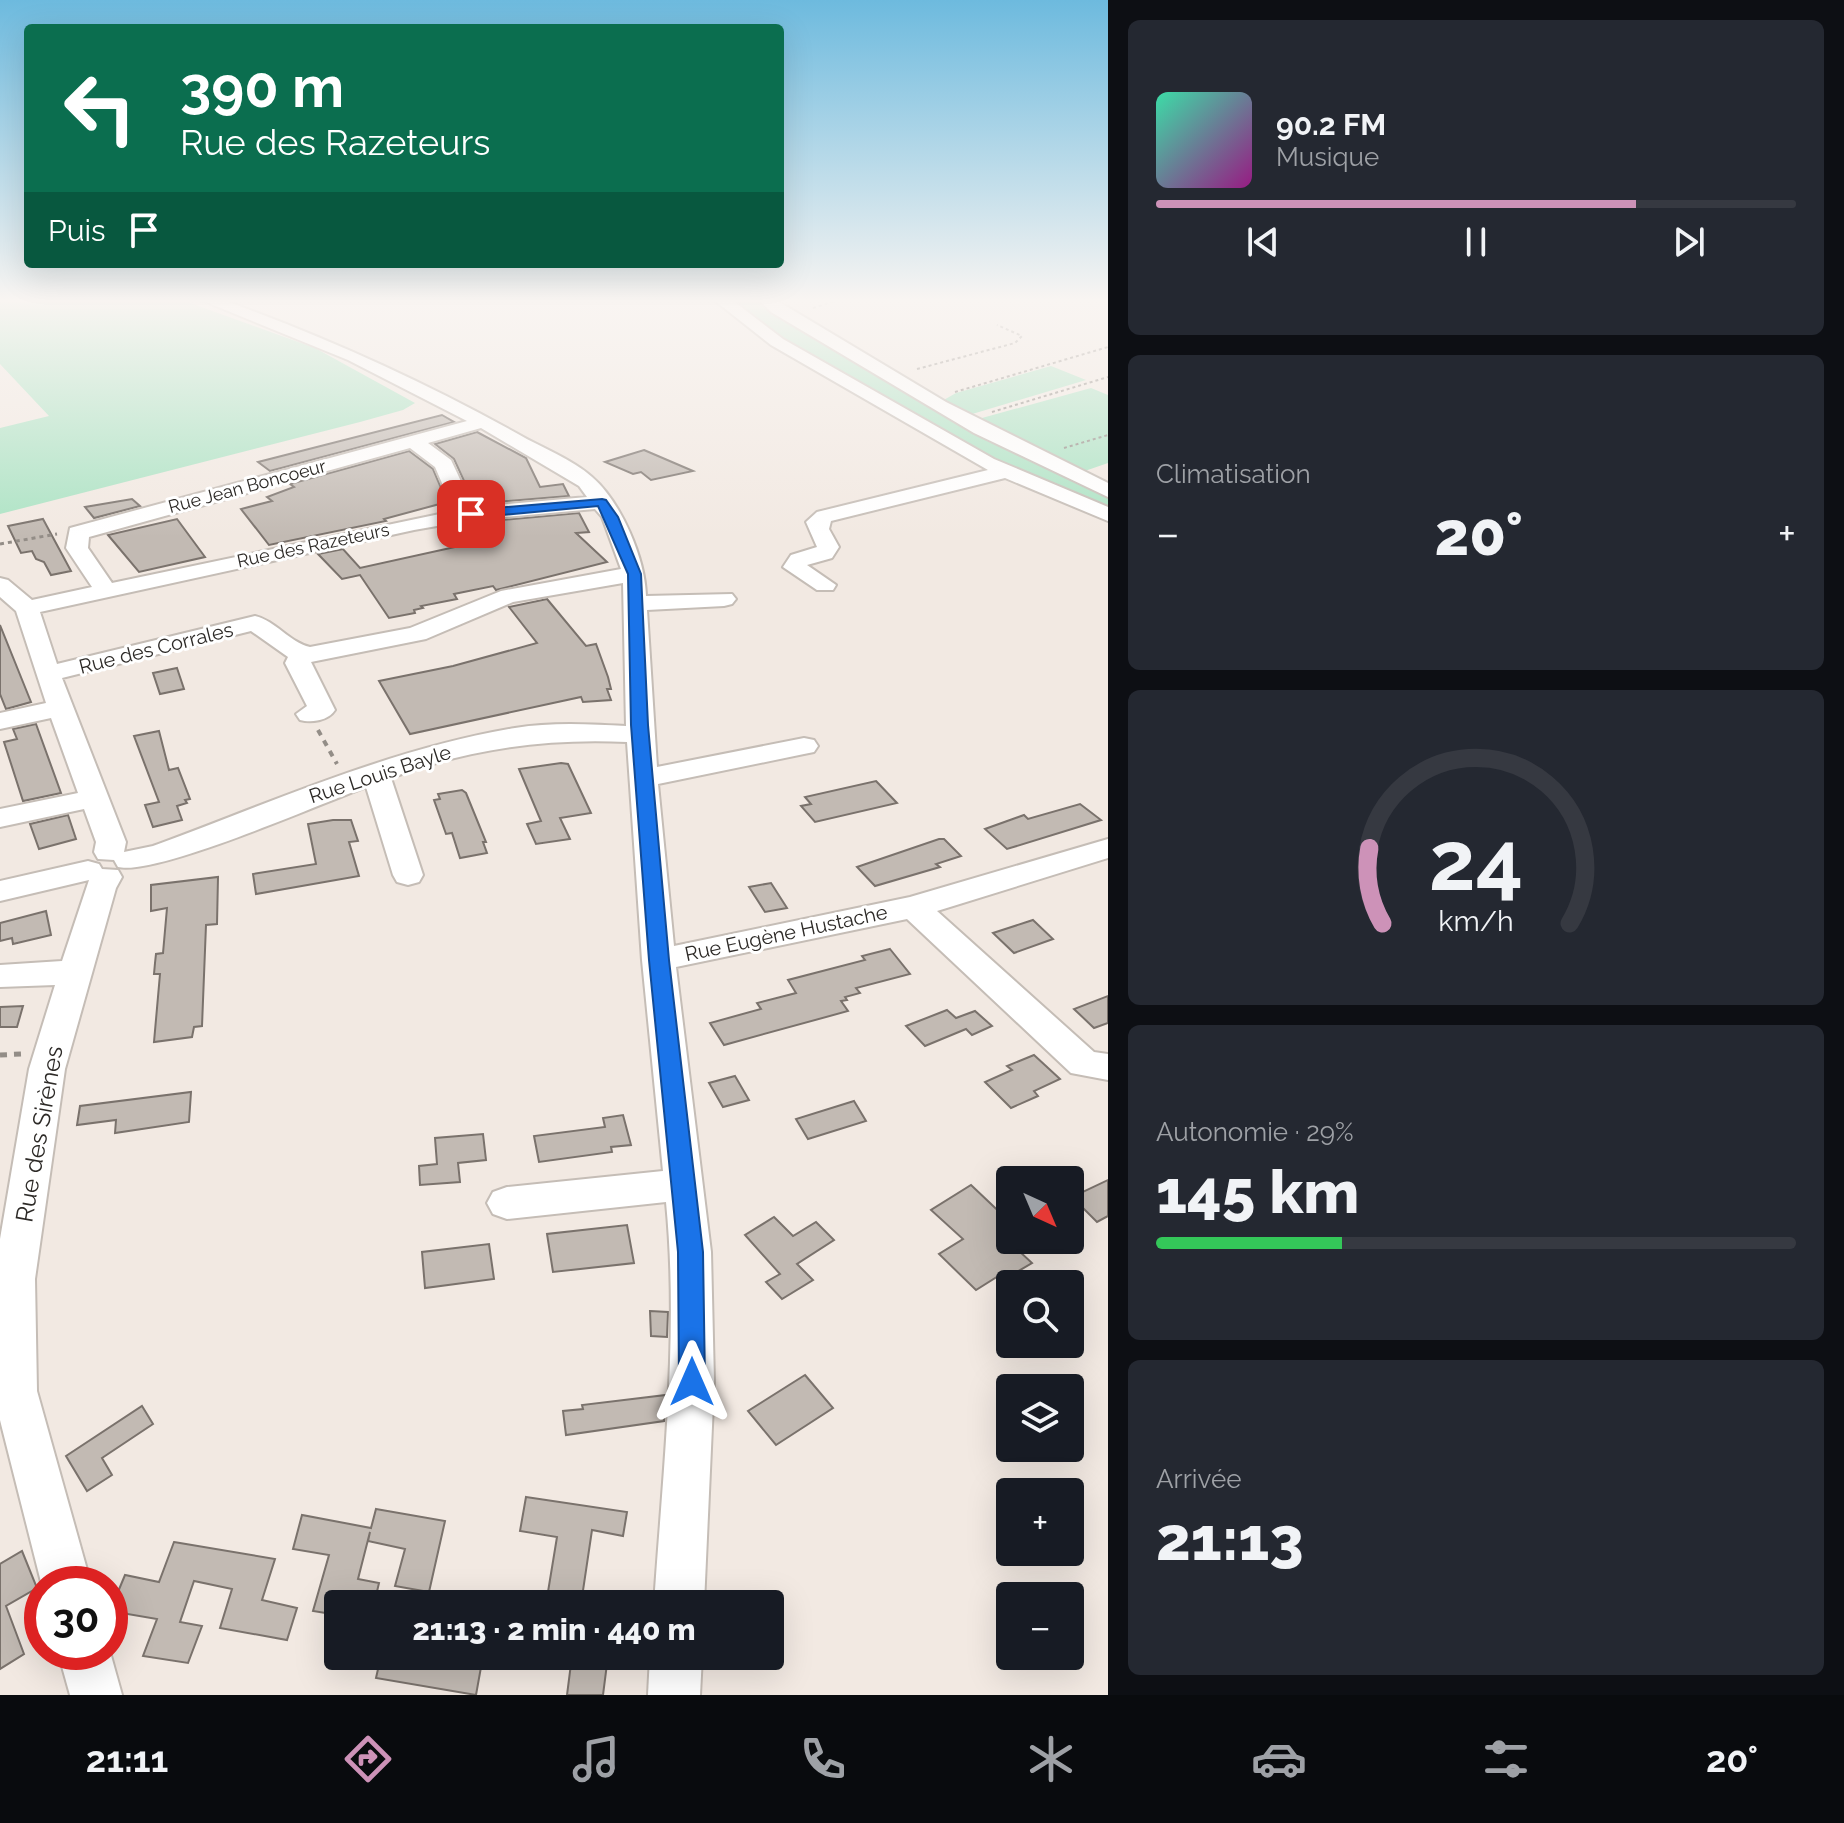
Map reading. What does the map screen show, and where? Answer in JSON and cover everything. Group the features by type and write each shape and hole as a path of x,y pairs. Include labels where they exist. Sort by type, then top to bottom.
{"street":[{"path":"398,379 483,422 586,482 612,517 635,589 640,735 659,960 691,1252 692,1382 680,1590"},
{"path":"841,379 1006,471 1108,515"},
{"path":"896,379 967,422 1108,491"},
{"name":"Rue Jean Boncoeur","path":"76,534 483,422"},
{"path":"413,441 444,464 466,515"},
{"path":"825,585 794,567 799,560 824,553 828,547 817,522 824,516 969,483 1006,471"},
{"name":"Rue des Razeteurs","path":"27,608 466,515 602,502"},
{"path":"76,534 77,548 106,590"},
{"path":"1,586 27,608 34,636 111,842 108,865"},
{"path":"309,714 322,710 298,663 302,653 309,655 417,634 509,596 635,589 724,599"},
{"name":"Rue des Corrales","path":"50,673 255,623 291,650 302,653"},
{"path":"0,721 61,708"},
{"name":"Rue Louis Bayle","path":"0,891 160,854 415,759 517,736 580,732 640,735"},
{"path":"644,778 804,746"},
{"path":"362,779 408,875"},
{"path":"0,818 93,798"},
{"name":"Rue Eugène Hustache","path":"659,960 914,907 1108,848"},
{"name":"Rue des Sirènes","path":"61,1566 15,1391 14,1279 47,1069 108,865"},
{"name":"Rue Eugène Hustache","path":"914,907 1084,1064 1108,1067"},
{"path":"0,976 76,972"},
{"path":"507,1203 683,1184"},
{"path":"89,1670 96,1695"},
{"path":"674,1695 675,1670"}],"path":[{"path":"912,379 933,401 1004,379"},
{"path":"967,422 974,417 1101,379"},
{"path":"1035,457 1108,435"},
{"path":"0,544 50,534 76,534"},
{"path":"309,714 362,779"}],"green space":[{"path":"14,379 372,379 415,403 403,410 360,422 0,514 0,428 49,416"},
{"path":"850,379 904,379 1108,493 1108,511 948,436"},
{"path":"1005,379 1086,380 969,415 942,401 956,393"},
{"path":"1091,388 1108,395 1108,463 1079,473 981,423 982,418"}],"building":[{"path":"442,415 454,422 270,471 258,462"},
{"path":"477,432 526,458 540,487 563,484 569,496 483,503 478,492 470,494 454,459 435,444"},
{"path":"644,450 693,471 651,480 641,472 633,474 605,462"},
{"path":"409,451 433,469 447,502 384,519 386,521 269,545 241,509 272,501 267,497 294,487 290,484"},
{"path":"132,499 140,506 94,518 85,507"},
{"path":"579,513 589,532 576,533 607,562 496,590 493,586 454,594 457,599 421,606 423,608 414,610 415,613 389,618 360,575 342,579 318,554 343,549 360,568 464,545 461,537 495,533 490,521"},
{"path":"43,519 71,571 51,575 44,562 36,559 32,551 21,553 8,526"},
{"path":"177,519 205,557 139,572 108,535"},
{"path":"547,599 586,646 596,644 608,677 611,689 607,689 611,700 583,702 581,697 410,734 379,681 453,666 537,643 509,607"},
{"path":"0,625 31,702 6,709 0,694"},
{"path":"177,668 184,689 160,694 153,673"},
{"path":"36,724 61,793 23,801 4,742 17,739 13,729"},
{"path":"159,731 169,770 178,768 190,799 177,806 182,820 153,827 145,805 159,802 134,736"},
{"path":"568,764 591,813 560,818 570,839 536,844 527,824 541,821 519,769"},
{"path":"876,781 897,803 815,822 801,806 811,804 805,797"},
{"path":"462,790 486,842 483,842 487,853 460,858 452,833 446,834 434,800 440,799 438,794"},
{"path":"1080,804 1101,820 1007,849 985,829 1024,815 1028,819"},
{"path":"68,815 76,839 39,849 30,824"},
{"path":"351,820 358,841 349,842 359,876 256,894 253,874 316,864 308,824"},
{"path":"944,839 961,856 936,864 940,867 875,886 857,867"},
{"path":"218,877 217,924 206,925 202,1026 194,1027 192,1037 154,1042 160,974 154,974 155,963 156,954 163,953 167,908 151,911 151,885"},
{"path":"771,883 787,908 765,912 749,887"},
{"path":"46,911 51,935 13,944 12,938 0,941 0,923"},
{"path":"1033,920 1053,939 1014,953 993,933"},
{"path":"890,949 910,974 856,988 860,993 841,1001 848,1011 724,1045 710,1023 761,1009 757,1003 796,993 788,980 865,960 862,956"},
{"path":"1108,996 1108,1023 1094,1028 1074,1009"},
{"path":"23,1006 17,1027 0,1027 0,1007"},
{"path":"947,1010 956,1018 975,1011 992,1026 972,1035 966,1029 925,1046 906,1026"},
{"path":"1034,1055 1060,1079 1034,1091 1038,1096 1011,1108 985,1082 1012,1070 1007,1066"},
{"path":"735,1076 749,1100 723,1107 709,1083"},
{"path":"191,1092 189,1122 115,1133 116,1120 77,1125 80,1106"},
{"path":"854,1101 866,1121 808,1139 796,1119"},
{"path":"623,1115 631,1145 611,1147 612,1152 539,1162 534,1136 605,1127 603,1118"},
{"path":"483,1134 486,1160 458,1163 460,1182 420,1185 419,1166 437,1164 435,1138"},
{"path":"1108,1180 1108,1216 1097,1222 1084,1209 1084,1191"},
{"path":"971,1185 996,1209 996,1254 1022,1254 1032,1263 1020,1270 996,1270 996,1278 976,1290 939,1254 963,1239 931,1210"},
{"path":"774,1217 793,1236 816,1222 834,1240 797,1264 813,1280 782,1299 766,1282 780,1274 745,1235"},
{"path":"627,1225 634,1263 553,1272 547,1234"},
{"path":"489,1244 494,1279 425,1288 422,1252"},
{"path":"650,1311 668,1312 667,1337 651,1336"},
{"path":"805,1375 833,1408 776,1445 748,1411"},
{"path":"666,1395 664,1421 566,1435 563,1411 583,1409 582,1405"},
{"path":"142,1406 153,1424 102,1458 112,1475 87,1491 66,1456"},
{"path":"526,1497 627,1512 623,1536 592,1530 583,1590 548,1590 557,1537 520,1531"},
{"path":"376,1509 445,1521 429,1590 395,1586 405,1549 368,1541 370,1532 358,1579 379,1583 377,1590 324,1590 324,1613 313,1611 329,1555 293,1549 302,1515 371,1528"},
{"path":"174,1542 275,1559 262,1600 297,1608 287,1640 220,1628 232,1589 194,1581 180,1622 202,1626 188,1663 143,1656 157,1619 128,1614 128,1576 159,1582"},
{"path":"22,1551 28,1566 24,1566 24,1596 6,1606 24,1654 0,1669 0,1564"},
{"path":"378,1670 480,1670 476,1695 376,1678"},
{"path":"570,1670 606,1670 603,1695 567,1695"}],"route":[{"path":"471,514 602,502 612,517 634,574 639,725 659,960 691,1252 692,1382"}]}
